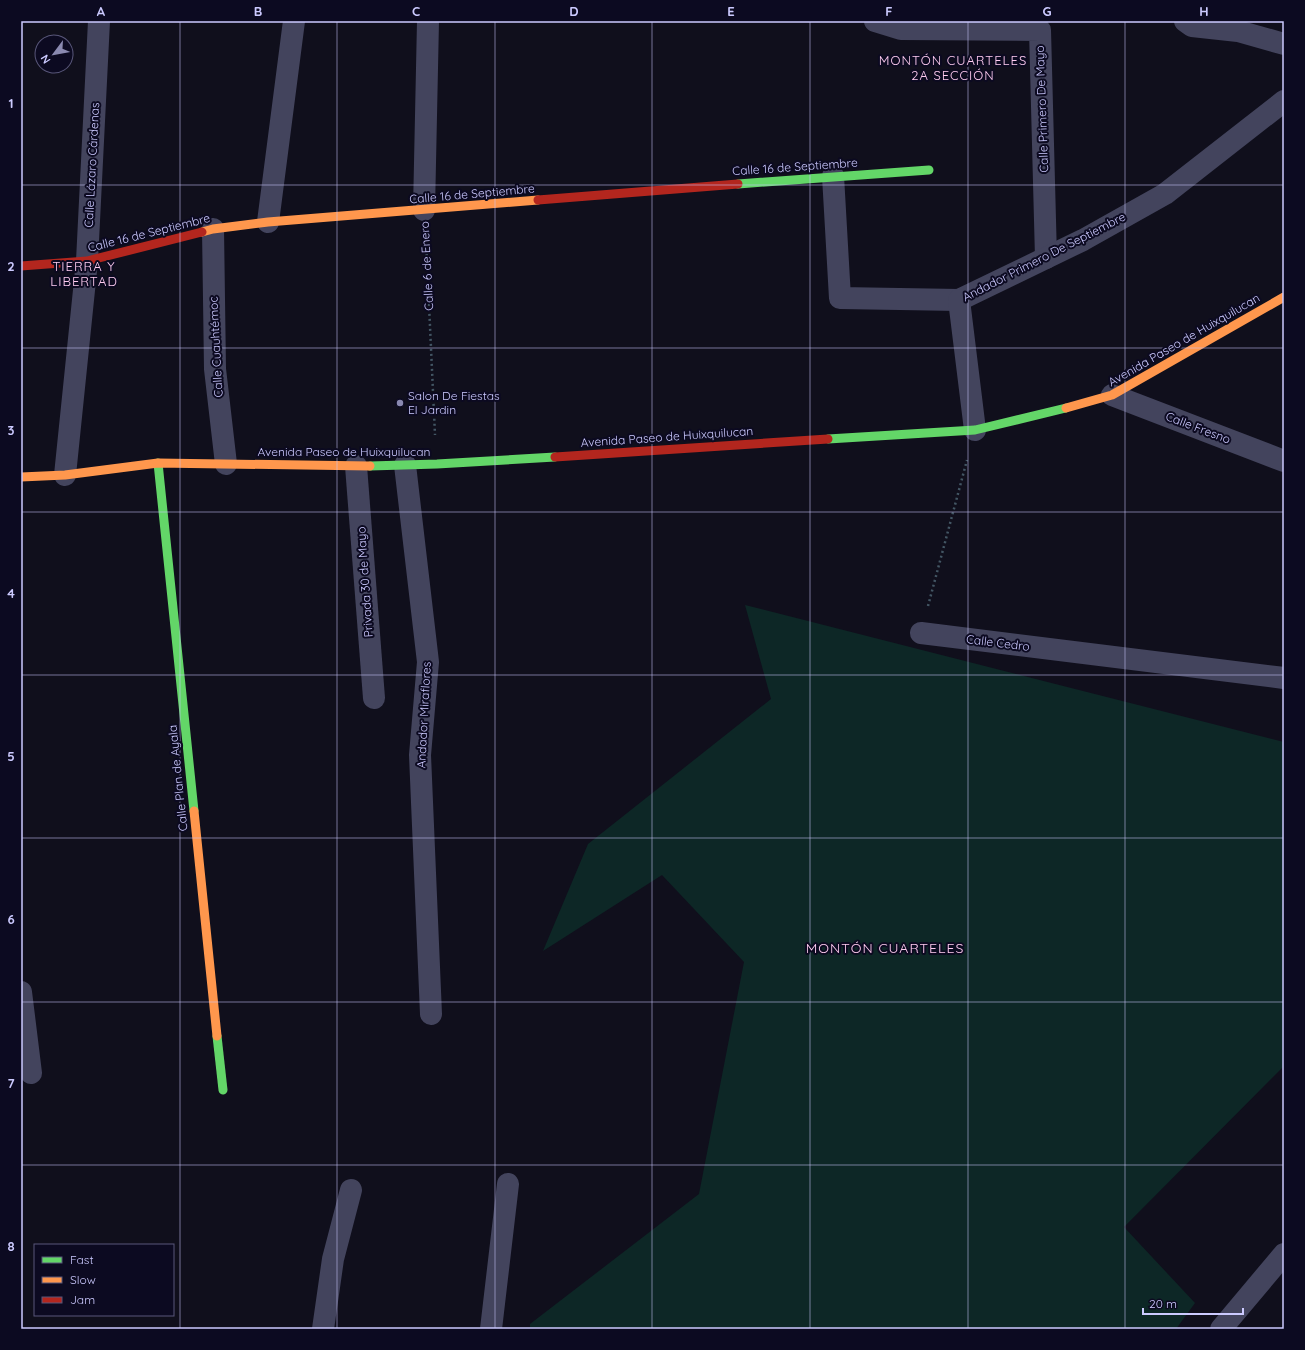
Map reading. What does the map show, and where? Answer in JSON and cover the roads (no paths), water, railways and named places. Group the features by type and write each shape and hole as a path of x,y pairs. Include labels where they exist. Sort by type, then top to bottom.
{"street":[{"name":"Calle Lázaro Cárdenas","path":"66,475 87,261 99,21"},
{"path":"268,222 294,21"},
{"name":"Calle 6 de Enero","path":"424,210 428,21"},
{"name":"Calle Primero De Mayo","path":"875,21 901,29 1040,30 1046,258"},
{"path":"1185,21 1192,26 1238,31 1284,44"},
{"name":"Andador Primero De Septiembre","path":"833,176 840,298 959,300 1083,240 1165,194 1284,101"},
{"name":"Calle 16 de Septiembre","path":"21,266 87,261 213,229 268,222 833,176 929,170"},
{"name":"Calle Cuauhtémoc","path":"213,229 214,369 226,464"},
{"name":"Avenida Paseo de Huixquilucan","path":"21,477 66,475 158,463 356,466 437,464 975,430 1112,396 1284,297"},
{"path":"959,300 975,430"},
{"name":"Calle Fresno","path":"1112,396 1284,461"},
{"name":"Calle Plan de Ayala","path":"158,463 223,1090"},
{"name":"Andador Miraflores","path":"405,465 428,662 420,755 431,1014"},
{"name":"Privada 30 de Mayo","path":"356,466 374,698"},
{"name":"Calle Cedro","path":"921,633 1284,678"},
{"path":"21,992 31,1073"},
{"path":"490,1329 508,1184"},
{"path":"323,1329 333,1259 351,1190"},
{"path":"1221,1329 1284,1254"}],"place":[{"name":"Salon De Fiestas El Jardin","path":"400,403"}],"district":[{"name":"MONTÓN CUARTELES 2A SECCIÓN","path":"953,68"},
{"name":"TIERRA Y LIBERTAD","path":"84,274"},
{"name":"MONTÓN CUARTELES","path":"885,948"}]}
